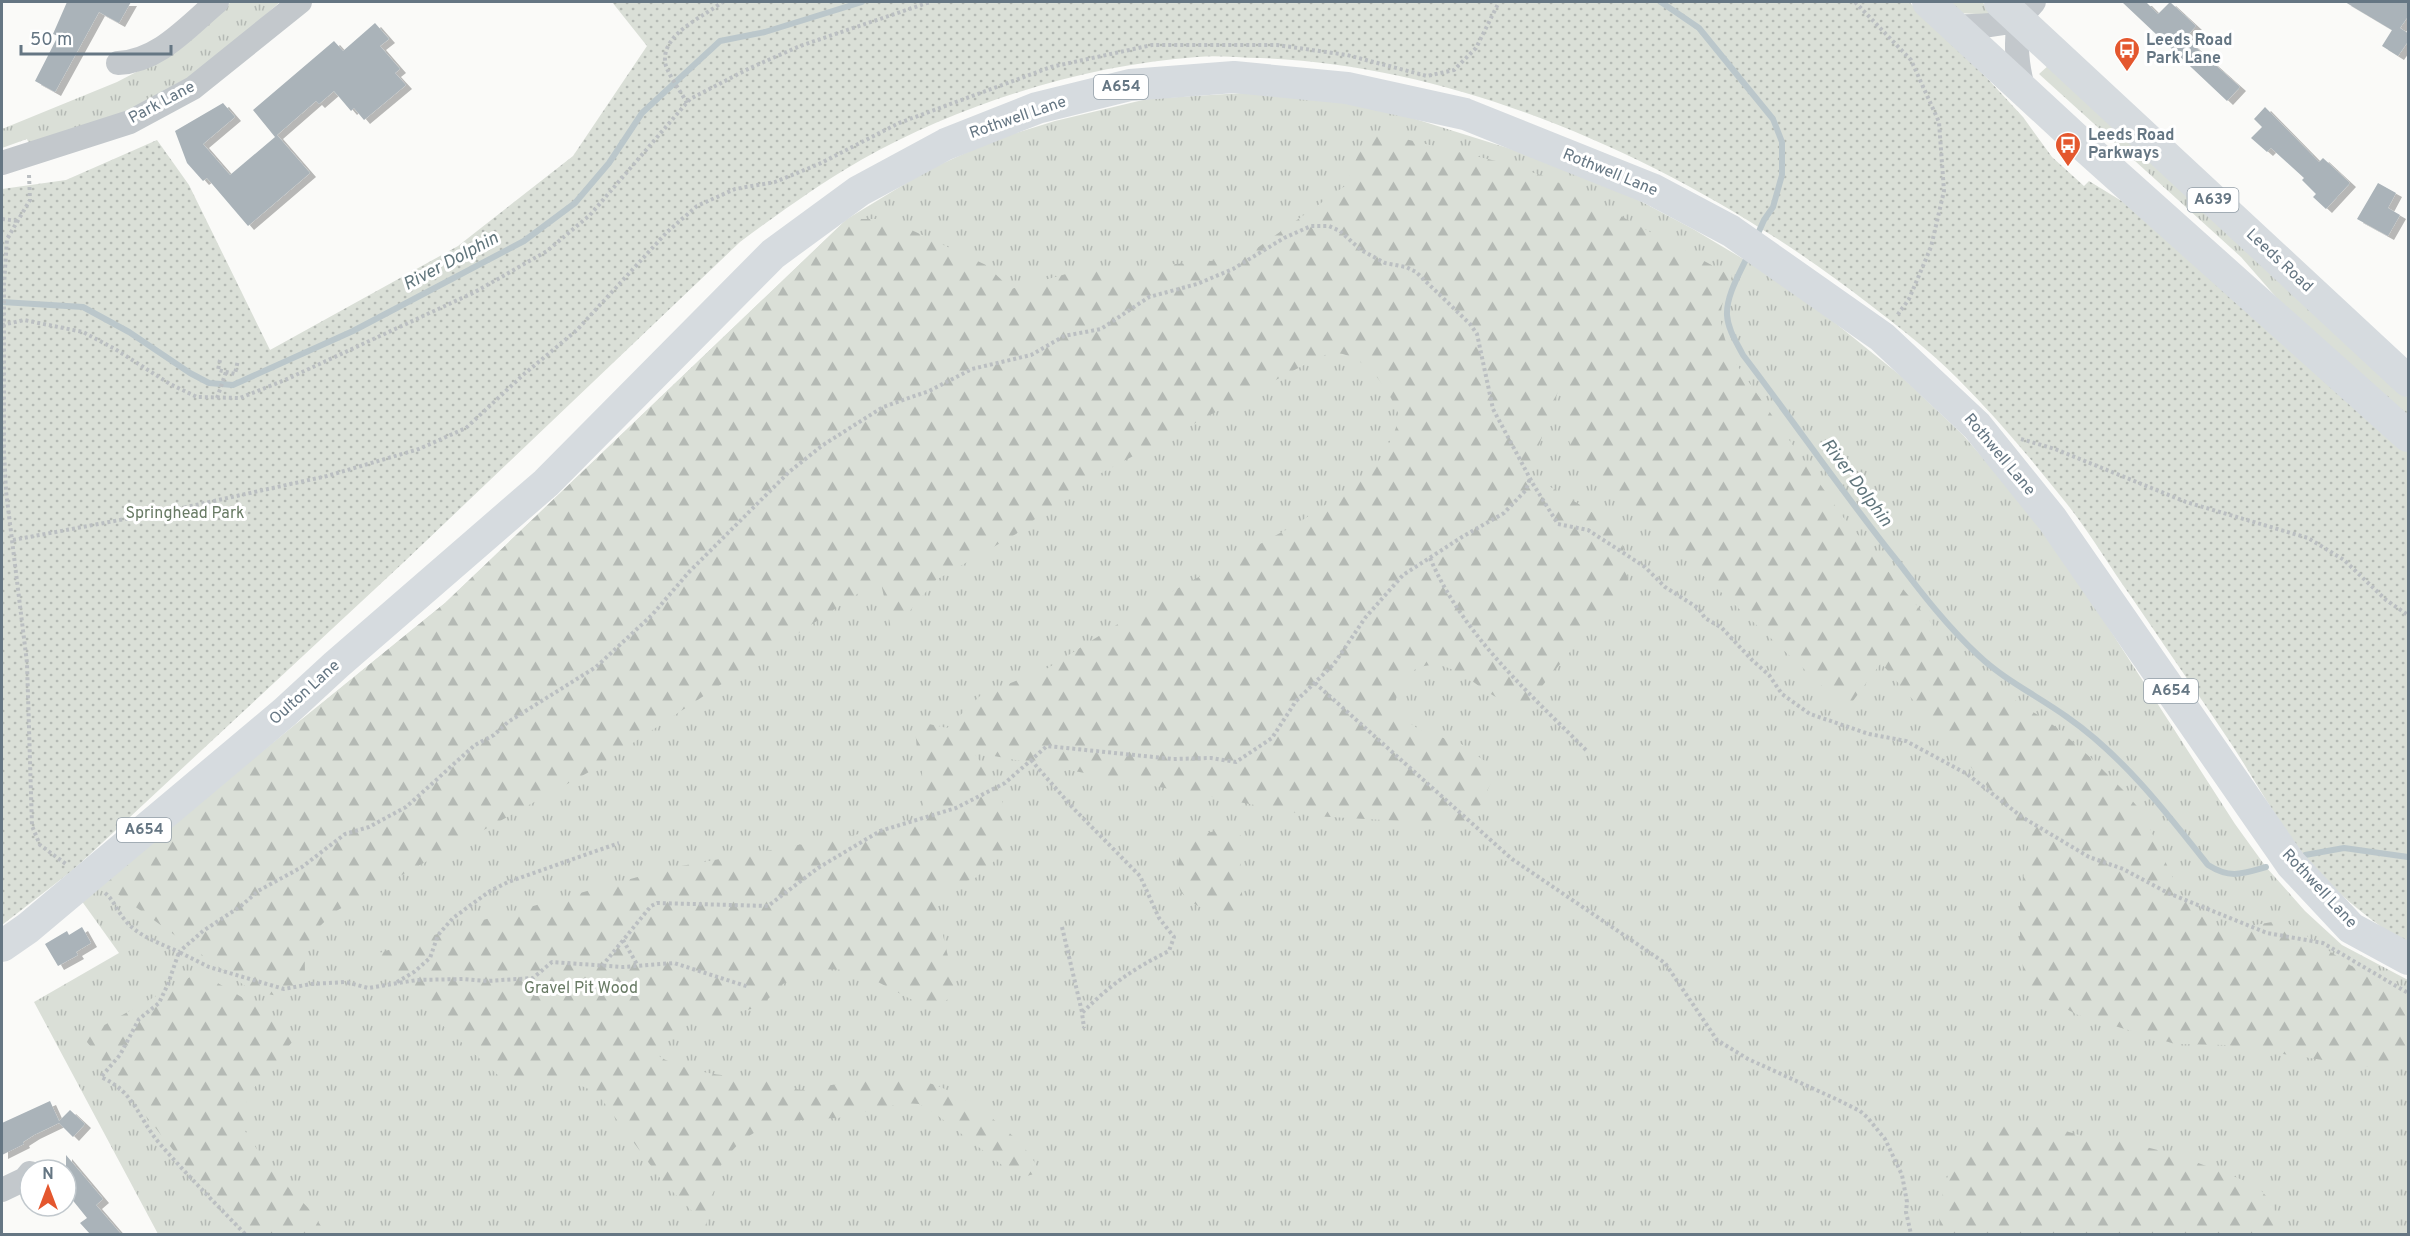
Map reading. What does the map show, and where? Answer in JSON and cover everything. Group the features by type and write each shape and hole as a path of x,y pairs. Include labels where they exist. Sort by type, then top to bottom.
{"main road":[{"name":"A639","path":"1928,2 2409,436"},
{"name":"Leeds Road","path":"2018,7 2409,381"},
{"name":"Rothwell Lane","path":"599,430 773,254 859,191 946,144 1027,112 1130,85 1234,77 1347,88 1465,114 1652,189 1731,231 1882,337 1977,426 2052,519 2297,871 2350,928 2409,959"},
{"name":"Oulton Lane","path":"2,946 28,928 79,873 285,712 546,483 599,430"}],"street":[{"path":"118,63 146,58 163,48 217,2"},
{"name":"Park Lane","path":"2,164 130,122 194,88 300,2"},
{"path":"1954,26 1999,25 2018,7"},
{"path":"2018,7 2017,64 2024,91"},
{"path":"2,1190 18,1181"}],"path":[{"path":"690,99 688,104 667,68 665,61 667,50 688,23 722,2"},
{"path":"3,325 24,320 83,332 115,349 170,384 197,397 240,398 285,380 475,292 547,251 590,215 690,99 750,68 800,46 930,2"},
{"path":"1855,2 1911,60 1939,122 1944,191 1930,247 1909,299 1882,337"},
{"path":"30,200 7,239 4,262 6,311 3,325 4,462 27,663 32,826 40,845 110,897 125,921 141,933 209,967 284,989 323,983 346,982 368,988 417,980 487,981 533,978 552,962 602,966 675,963 749,987"},
{"path":"2,219 18,221"},
{"path":"244,1234 160,1144 144,1124 138,1108 115,1083 101,1077 120,1055 139,1019 159,1003 179,952 203,931 242,906 258,891 302,867 345,834 369,828 406,807 475,745 494,735 508,722 596,667 652,615 689,572 789,472 823,445 883,407 929,391 972,369 1031,355 1064,336 1101,329 1149,297 1197,284 1233,269 1284,238 1311,226 1329,226 1340,231 1361,250 1385,263 1406,267 1416,272 1470,324 1477,334 1493,409 1558,524 1588,530 1645,567 1665,587 1698,608 1705,618 1722,628 1769,675 1782,694 1810,714 1869,734 1906,741 1967,774 2022,818 2089,856 2123,869 2177,897 2267,933 2324,943 2409,993"},
{"path":"220,360 218,370 235,374 238,360"},
{"path":"217,398 226,372"},
{"path":"1977,426 2055,449 2186,502 2308,538 2344,560 2386,600 2409,615"},
{"path":"602,966 651,906 657,903 768,906 818,868 880,831 957,808 1005,783 1047,746 1173,759 1211,758 1236,762 1272,738 1296,701 1334,664 1365,618 1403,575 1504,513 1526,490 1530,478"},
{"path":"1430,558 1440,581 1481,641 1586,750"},
{"path":"1315,683 1512,859 1665,963 1717,1040 1748,1059 1836,1099 1867,1117 1885,1139 1902,1175 1911,1234"},
{"path":"1031,760 1073,808 1140,876 1159,918 1174,937 1169,951 1137,967 1107,988 1082,1012"},
{"path":"394,984 414,972 430,958 438,935 453,918 490,891 508,882 619,843"},
{"path":"1062,927 1084,1028"},
{"path":"623,940 638,966"}],"green space":[{"path":"231,2 280,2 205,65 165,93 143,105 121,116 87,128 29,144 27,139 2,148 2,129 117,82 167,56"},
{"name":"Springhead Park","path":"612,2 1909,2 1986,77 2023,117 2052,157 2084,186 2089,181 2133,208 2408,452 2408,946 2351,903 2307,859 2284,828 2232,745 2084,527 2027,455 1947,368 1869,304 1804,256 1734,212 1660,171 1582,135 1503,105 1422,81 1341,65 1213,56 1154,61 1067,78 981,105 939,121 861,160 769,220 740,242 404,562 73,870 2,925 2,189 66,180 157,140 189,185 270,350 458,246 573,156 647,46"},
{"path":"1947,2 1982,2 1994,13 1992,15 1959,13"},
{"path":"2049,65 2408,398 2408,420 2296,320 2241,257 2039,74"},
{"name":"Gravel Pit Wood","path":"1242,93 1337,99 1393,112 1536,157 1610,185 1693,229 1765,272 1834,322 1901,376 1963,435 2017,497 2085,591 2235,824 2266,867 2305,911 2342,945 2408,980 2408,1234 158,1234 34,1002 119,953 81,900 445,603 847,219 926,171 996,139 1055,121 1147,99"},
{"name":"Gravel Pit Wood","path":"1368,130 1496,161 1550,178 1732,276 1721,309 1721,325 1732,358 1843,517 1953,649 1973,670 1992,685 2056,727 2123,790 2142,812 2180,893 2198,914 2218,926 2244,927 2283,920 2408,1004 2408,1065 2374,1068 2226,1045 2175,1044 2078,1015 2049,1000 2025,982 2020,938 2020,898 2029,842 2013,816 1881,663 1847,709 1639,516 1590,476 1578,461 1568,439 1563,377 1529,474 1620,529 1628,581 1529,702 1510,704 1463,675 1441,666 1430,665 1418,668 1404,679 1395,705 1405,720 1426,734 1457,741 1497,770 1471,825 1313,816 973,752 994,780 1002,800 1006,846 1000,856 974,879 956,884 931,885 956,990 949,999 937,1004 920,1004 855,970 810,969 783,984 760,1007 694,1022 659,1039 657,1049 660,1057 674,1063 718,1075 780,1081 801,1090 842,1083 892,1079 932,1084 976,1106 1006,1130 1030,1155 1037,1167 1034,1174 1023,1177 1011,1172 933,1112 919,1104 904,1103 838,1118 807,1119 775,1125 757,1131 741,1141 723,1161 706,1225 663,1182 597,1093 571,1081 500,1077 367,957 465,925 670,868 915,824 923,814 922,769 915,729 929,724 947,728 981,695 1048,668 1156,600 1295,525 1356,485 1376,466 1392,438 1400,417 1390,396 1376,376 1359,361 1337,353 1319,357 1077,486 1016,534 936,580 892,632 880,579 589,772 338,910 319,928 308,944 305,963 307,989 300,993 278,996 248,988 101,882 445,603 847,219 888,219 986,265 1011,289 1066,274 1243,258 1345,186"},
{"path":"1225,828 1236,829 1245,842 1241,855 1240,879 1243,900 1239,910 1230,921 1222,920 1188,900 1180,891 1176,872 1182,847 1197,836"},
{"path":"199,972 257,1006 293,1041 253,1089 247,1101 245,1131 268,1166 312,1212 326,1234 246,1234 189,1170 83,1037"},
{"path":"2004,1125 2056,1128 2082,1136 2115,1139 2177,1155 2238,1178 2258,1187 2274,1207 2277,1234 1940,1234 1942,1197 1956,1159 1975,1138"}],"building":[{"path":"67,2 131,2 119,23 99,12 55,92 35,81 58,36 53,34"},
{"path":"2122,2 2146,2 2158,14 2170,2 2196,26 2185,38 2240,87 2227,101"},
{"path":"2345,2 2409,2 2409,15 2400,28 2409,34 2409,40 2398,56 2382,46 2392,30"},
{"path":"375,23 389,39 380,46 400,69 395,73 406,85 364,120 354,108 351,111 334,91 319,104 316,101 277,135 310,173 248,226 207,178 203,181 187,163 175,131 223,103 235,117 203,144 230,175 275,137 253,110 334,41 343,51"},
{"path":"2265,107 2319,162 2323,158 2350,183 2326,209 2313,197 2316,194 2302,180 2304,178 2271,148 2267,152 2251,138 2262,127 2254,119"},
{"path":"2378,183 2396,193 2388,208 2400,215 2388,236 2357,219"},
{"path":"82,927 91,943 76,952 78,955 58,966 45,944 67,931 69,935"},
{"path":"50,1101 59,1121 70,1110 85,1124 73,1137 59,1123 2,1155 2,1123"},
{"path":"78,1169 103,1199 96,1205 121,1234 90,1234 80,1223 87,1218 78,1207"}],"waterway":[{"name":"River Dolphin","path":"2,302 83,307 129,332 209,383 233,385 353,331 524,241 575,203 609,163 642,113 720,41 765,32 862,2"},
{"name":"River Dolphin","path":"1661,2 1699,28 1773,119 1782,142 1782,175 1773,207 1756,238"},
{"name":"River Dolphin","path":"1749,253 1727,307 1731,331 1743,355 1878,537 1936,610 1988,664 2067,717 2107,749 2143,786 2208,865 2230,874 2250,872 2266,867"},
{"name":"River Dolphin","path":"2305,855 2344,848 2408,857"}],"place":[{"name":"Leeds Road Park Lane","path":"2127,73"},
{"name":"Leeds Road Parkways","path":"2068,168"}]}
